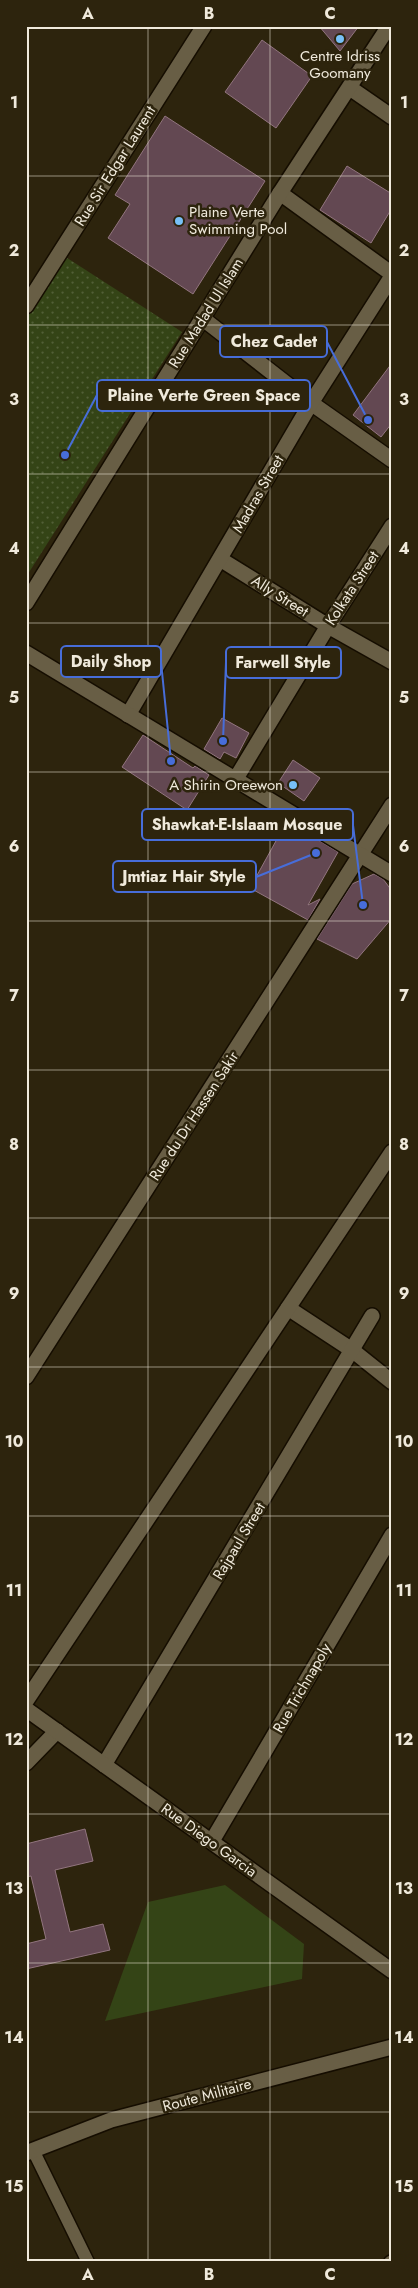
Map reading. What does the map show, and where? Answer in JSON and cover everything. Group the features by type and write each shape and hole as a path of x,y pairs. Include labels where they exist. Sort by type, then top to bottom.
{"street":[{"name":"Rue Madad Ul Islam","path":"26,603 280,193 389,26"},
{"name":"Rue Sir Edgar Laurent","path":"26,306 202,27"},
{"path":"350,88 392,117"},
{"path":"280,193 392,275"},
{"name":"Madras Street","path":"128,715 311,402 392,275"},
{"path":"202,318 311,402 392,460"},
{"name":"Kolkata Street","path":"235,780 328,626 392,526"},
{"name":"Ally Street","path":"220,559 328,626 392,662"},
{"path":"26,653 392,874"},
{"name":"Rue du Dr Hassen Sakir","path":"26,1377 392,805"},
{"path":"26,1701 392,1152"},
{"path":"288,1308 352,1350 392,1382"},
{"name":"Rajpaul Street","path":"104,1765 372,1316"},
{"name":"Rue Trichnapoly","path":"212,1841 392,1535"},
{"name":"Rue Diego Garcia","path":"26,1709 392,1971"},
{"path":"26,1763 57,1731"},
{"name":"Route Militaire","path":"30,2151 111,2120 392,2047"}],"lane":[{"path":"30,2151 88,2262"}],"green space":[{"path":"64,256 182,332 26,577 26,315"},
{"path":"225,1885 304,1944 302,1979 105,2021 148,1902"}],"building":[{"name":"Centre Idriss Goomany","path":"319,26 359,26 340,51"},
{"path":"262,40 312,76 276,128 225,92"},
{"name":"Plaine Verte Swimming Pool","path":"165,116 265,181 193,294 108,238 130,204 115,195"},
{"path":"347,166 392,194 392,208 371,243 320,210"},
{"path":"392,363 392,423 381,437 353,415"},
{"path":"222,718 249,733 236,758 224,752 220,759 204,749"},
{"path":"143,735 193,768 195,766 209,775 187,810 122,767"},
{"path":"293,760 320,778 304,801 278,783"},
{"path":"287,821 338,852 308,905 320,899 308,920 250,888"},
{"path":"374,874 383,879 392,891 392,918 357,959 317,939 352,884"},
{"path":"85,1829 93,1861 55,1870 70,1932 103,1924 110,1950 26,1969 26,1944 46,1939 31,1876 26,1877 26,1844"}],"place":[{"name":"Centre Idriss Goomany","path":"340,39"},
{"name":"Plaine Verte Swimming Pool","path":"179,221"},
{"name":"Chez Cadet","path":"368,420"},
{"name":"Plaine Verte Green Space","path":"65,455"},
{"name":"Farwell Style","path":"223,741"},
{"name":"Daily Shop","path":"171,761"},
{"name":"A Shirin Oreewon","path":"293,785"},
{"name":"Jmtiaz Hair Style","path":"316,853"},
{"name":"Shawkat-E-Islaam Mosque","path":"363,905"}]}
